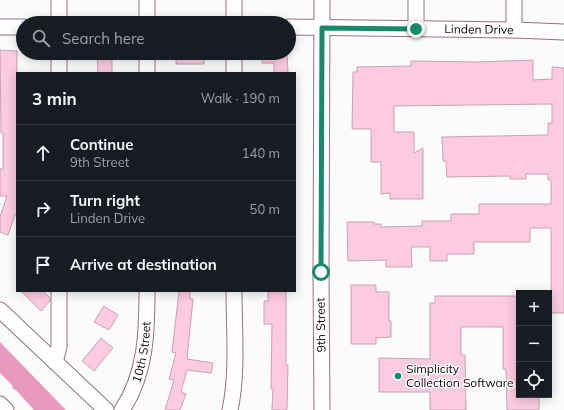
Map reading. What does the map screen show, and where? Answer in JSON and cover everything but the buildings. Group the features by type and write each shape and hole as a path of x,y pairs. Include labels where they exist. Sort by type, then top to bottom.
{"street":[{"path":"59,0 59,16"},
{"path":"147,0 147,16"},
{"path":"234,0 234,16"},
{"name":"9th Street","path":"322,0 322,410"},
{"path":"416,0 416,29"},
{"path":"514,0 514,30"},
{"path":"0,27 16,27"},
{"name":"Linden Drive","path":"296,27 564,32"},
{"path":"59,60 59,72"},
{"path":"147,60 147,72"},
{"path":"234,60 234,72"},
{"path":"55,362 59,347 59,292"},
{"name":"10th Street","path":"122,410 139,374 144,354 147,333 147,292"},
{"path":"230,410 234,376 234,292"},
{"path":"0,310 106,410"},
{"path":"0,404 6,410"}],"shaded area":[{"path":"0,342 66,410 34,410 16,390 13,389 12,385 0,373"}],"place":[{"name":"Simplicity Collection Software","path":"398,376"}],"route":[{"path":"321,272 322,28 416,29"}]}
